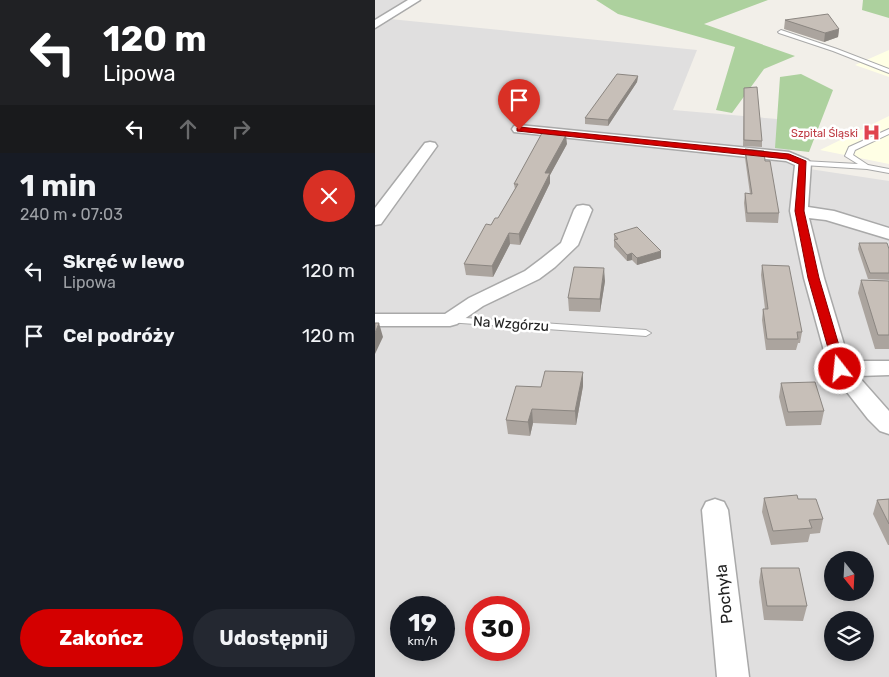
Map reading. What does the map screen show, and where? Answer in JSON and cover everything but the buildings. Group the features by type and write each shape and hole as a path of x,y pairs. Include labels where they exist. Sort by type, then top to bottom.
{"street":[{"path":"375,25 415,0"},
{"path":"519,130 789,157 803,163 799,211 814,278 840,369 876,413 889,425"},
{"path":"375,220 430,146"},
{"path":"450,320 457,313 532,275 548,263 569,245 583,210"},
{"path":"799,211 828,215 889,234"},
{"name":"Na Wzgórzu","path":"375,320 450,320"},
{"path":"840,369 889,368"},
{"name":"Pochyła","path":"715,510 733,677"}],"lane":[{"path":"781,32 889,71"},
{"path":"867,167 849,156 852,149 889,131"},
{"path":"803,163 867,167 889,171"},
{"name":"Na Wzgórzu","path":"450,320 646,333"}],"shaded area":[{"path":"375,0 409,0 380,18 697,50 673,110 789,120 789,157 803,168 889,181 889,677 375,677"},
{"path":"889,50 889,77 855,65"},
{"name":"Szpital Śląski","path":"889,116 889,164 820,150"}],"green space":[{"path":"596,0 768,0 704,24 795,56 764,69 732,113 716,110 735,47 618,14"},
{"path":"863,0 889,0 889,18 862,10"},
{"path":"801,74 833,90 809,152 775,148 780,77"}],"place":[{"name":"Szpital Śląski","path":"872,133"}],"route":[{"path":"519,130 789,157 803,163 799,211 814,278 840,369"}]}
